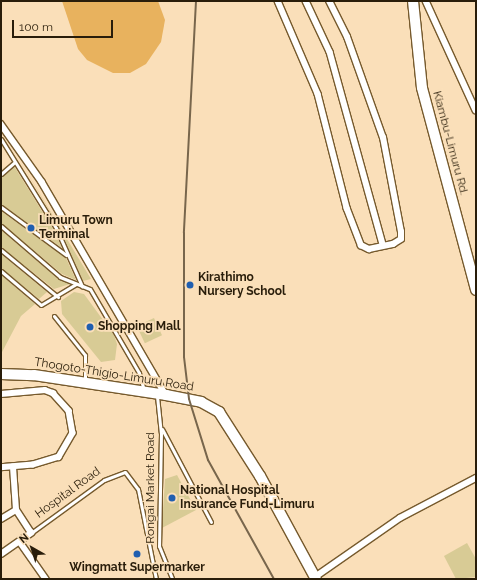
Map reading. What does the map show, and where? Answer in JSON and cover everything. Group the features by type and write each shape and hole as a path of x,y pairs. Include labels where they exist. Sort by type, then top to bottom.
{"highway":[{"name":"Kiambu-Limuru Rd.","path":"413,1 422,88 476,290"},
{"name":"Thogoto-Thigio-Limuru Road","path":"1,374 85,382 201,402 218,412 260,476 316,578"}],"street":[{"path":"278,1 318,94 347,208 361,245 369,249 383,244 397,242 401,232 383,138 348,37 329,1"},
{"path":"306,1 330,52 383,244"},
{"path":"426,1 476,110"},
{"path":"1,124 42,182 161,395"},
{"path":"1,394 45,390 52,393 69,411 73,421 69,443 59,457 13,467 1,468"},
{"name":"Hospital Road","path":"1,554 20,542 31,532 16,510 13,467"},
{"path":"316,578 400,518 476,478"},
{"path":"1,519 16,510"},
{"path":"20,542 46,579"}],"lane":[{"path":"1,139 56,228 67,256 82,286"},
{"path":"1,174 15,162"},
{"path":"1,207 67,256"},
{"path":"1,226 60,277 90,290 139,373 146,393"},
{"path":"1,250 58,297"},
{"path":"1,271 41,305 58,297 76,284"},
{"path":"54,316 85,355 85,382"},
{"name":"Rongai Market Road","path":"161,395 162,557 172,579"},
{"path":"161,428 211,522"},
{"name":"Rongai Market Road","path":"118,472 125,472 135,482 156,579"},
{"name":"Hospital Road","path":"31,532 118,472"},
{"path":"152,560 162,557"}],"shaded area":[{"path":"62,1 158,1 165,20 161,42 146,64 130,73 113,73 87,60 78,49"}],"building":[{"path":"19,159 91,279 83,281 59,227"},
{"path":"14,166 53,229 62,248 1,204 1,178"},
{"path":"1,211 66,258 76,280 62,274 1,223"},
{"path":"1,230 58,279 70,284 54,289 1,247"},
{"path":"1,254 47,292 39,299 1,268"},
{"path":"1,275 35,304 21,316 1,354"},
{"name":"Shopping Mall","path":"74,292 84,294 114,335 117,344 115,360 101,362 62,314 61,301"},
{"path":"154,318 162,335 145,343 137,326"},
{"path":"177,475 196,510 162,528 165,479"},
{"path":"467,543 476,559 476,577 456,579 444,556"}],"railway":[{"path":"196,1 184,233 184,357 189,399 208,460 274,579"}],"place":[{"name":"Limuru Town Terminal","path":"31,228"},
{"name":"Kirathimo Nursery School","path":"190,285"},
{"name":"Shopping Mall","path":"90,327"},
{"name":"National Hospital Insurance Fund-Limuru","path":"172,498"},
{"name":"Wingmatt Supermarker","path":"137,554"}]}
